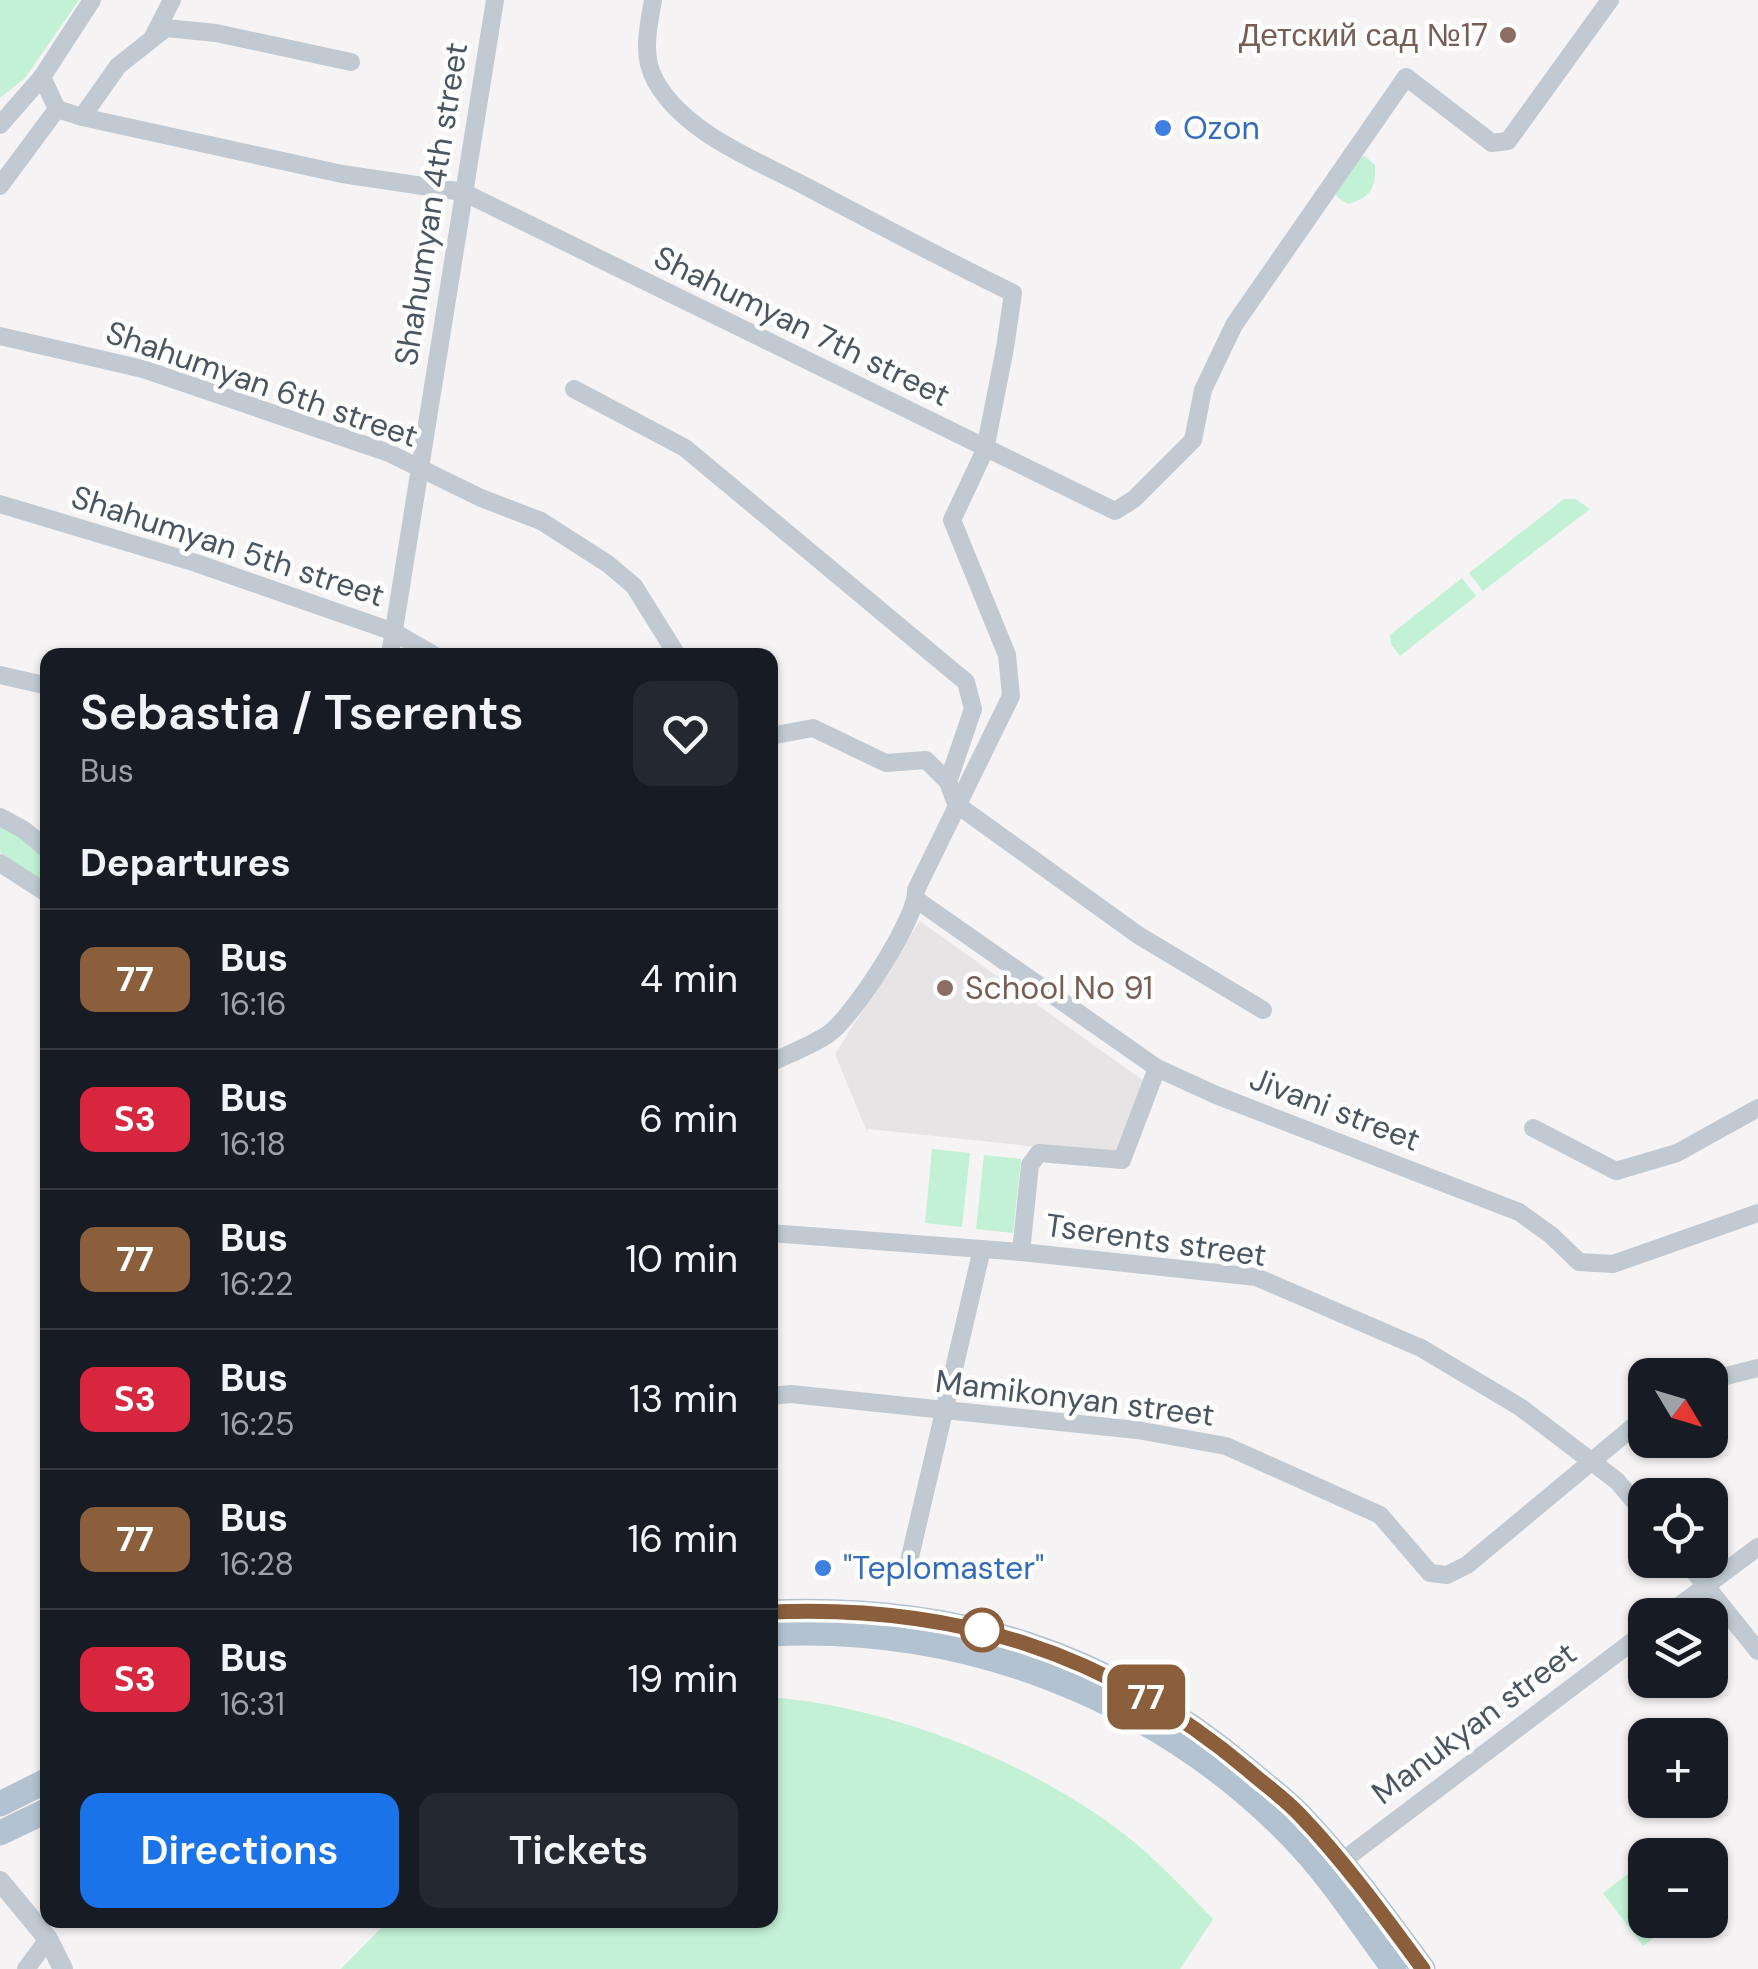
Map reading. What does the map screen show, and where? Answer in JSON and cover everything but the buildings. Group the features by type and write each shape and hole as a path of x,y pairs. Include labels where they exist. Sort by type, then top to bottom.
{"main road":[{"path":"778,1612 830,1610 911,1615 996,1634 1092,1669 1131,1688 1193,1726 1298,1812 1423,1969"},
{"path":"778,1634 868,1634 956,1648 1071,1685 1136,1716 1198,1757 1295,1839 1394,1969"},
{"path":"0,1804 40,1784"},
{"path":"0,1833 40,1814"}],"street":[{"path":"0,125 42,77 92,0"},
{"path":"153,36 172,0"},
{"name":"Shahumyan 4th street","path":"391,648 495,0"},
{"path":"653,0 646,37 647,62 656,83 676,110 749,156 1013,293 985,450 952,520 1007,655 1011,696 916,890 904,929 870,983 830,1034 778,1058"},
{"name":"Shahumyan 7th street","path":"58,108 82,117 342,174 463,192 1115,511 1134,498 1192,440 1203,390 1234,324 1406,76 1492,143 1508,141 1610,0"},
{"path":"82,117 118,66 166,28 216,34 351,62"},
{"path":"0,186 58,108 42,77"},
{"name":"Shahumyan 6th street","path":"0,336 143,369 389,452 481,498 541,521 608,564 634,586 674,648"},
{"path":"574,389 685,448 966,682 973,709 948,782"},
{"name":"Shahumyan 5th street","path":"0,504 196,562 394,632 422,648"},
{"path":"0,675 40,684"},
{"path":"778,735 813,728 886,763 926,760 948,782 956,804 1138,935 1263,1010"},
{"path":"0,817 40,843"},
{"path":"0,863 40,889"},
{"name":"Jivani street","path":"916,900 1157,1068 1216,1095 1519,1212 1579,1262 1613,1264 1758,1213"},
{"path":"1021,1252 1030,1166 1040,1153 1122,1160 1157,1068"},
{"path":"1533,1128 1616,1171 1677,1153 1758,1108"},
{"name":"Tserents street","path":"778,1234 1021,1252 1256,1277 1421,1348 1520,1407 1592,1461 1628,1495"},
{"path":"910,1556 982,1249"},
{"path":"1728,1376 1758,1368"},
{"name":"Mamikonyan street","path":"778,1395 1137,1430 1226,1446 1380,1515 1430,1573 1447,1574 1467,1565 1592,1461"},
{"path":"1592,1461 1628,1431"},
{"path":"1690,1598 1758,1547"},
{"path":"1701,1578 1758,1652"},
{"name":"Manukyan street","path":"1341,1862 1628,1645"},
{"path":"0,1881 48,1939 63,1969"},
{"path":"26,1969 48,1939"}],"shaded area":[{"name":"School No 91","path":"920,921 1144,1081 1114,1155 868,1129 867,1132 835,1054"}],"green space":[{"path":"0,0 79,0 25,78 0,98"},
{"path":"1365,156 1375,165 1373,186 1367,195 1348,204 1337,197 1333,185 1354,157"},
{"path":"1564,499 1575,499 1590,509 1483,591 1469,573"},
{"path":"1462,578 1476,596 1400,656 1390,635"},
{"path":"0,825 29,839 40,849 40,881 0,852"},
{"path":"932,1149 970,1153 962,1227 925,1223"},
{"path":"984,1155 1021,1159 1013,1233 976,1229"},
{"path":"778,1698 862,1712 909,1725 1045,1783 1124,1834 1213,1919 1180,1969 341,1969 381,1928 778,1928"},
{"path":"1628,1874 1628,1926 1603,1893"},
{"path":"1637,1938 1653,1938 1643,1946"}],"bus line":[{"name":"77","path":"778,1612 830,1610 911,1615 980,1630 1054,1654 1131,1688 1181,1717 1298,1812 1423,1969"}],"place":[{"name":"Детский сад №17","path":"1508,35"},
{"name":"Ozon","path":"1163,128"},
{"name":"School No 91","path":"945,988"},
{"name":"\"Teplomaster\"","path":"823,1568"}]}
